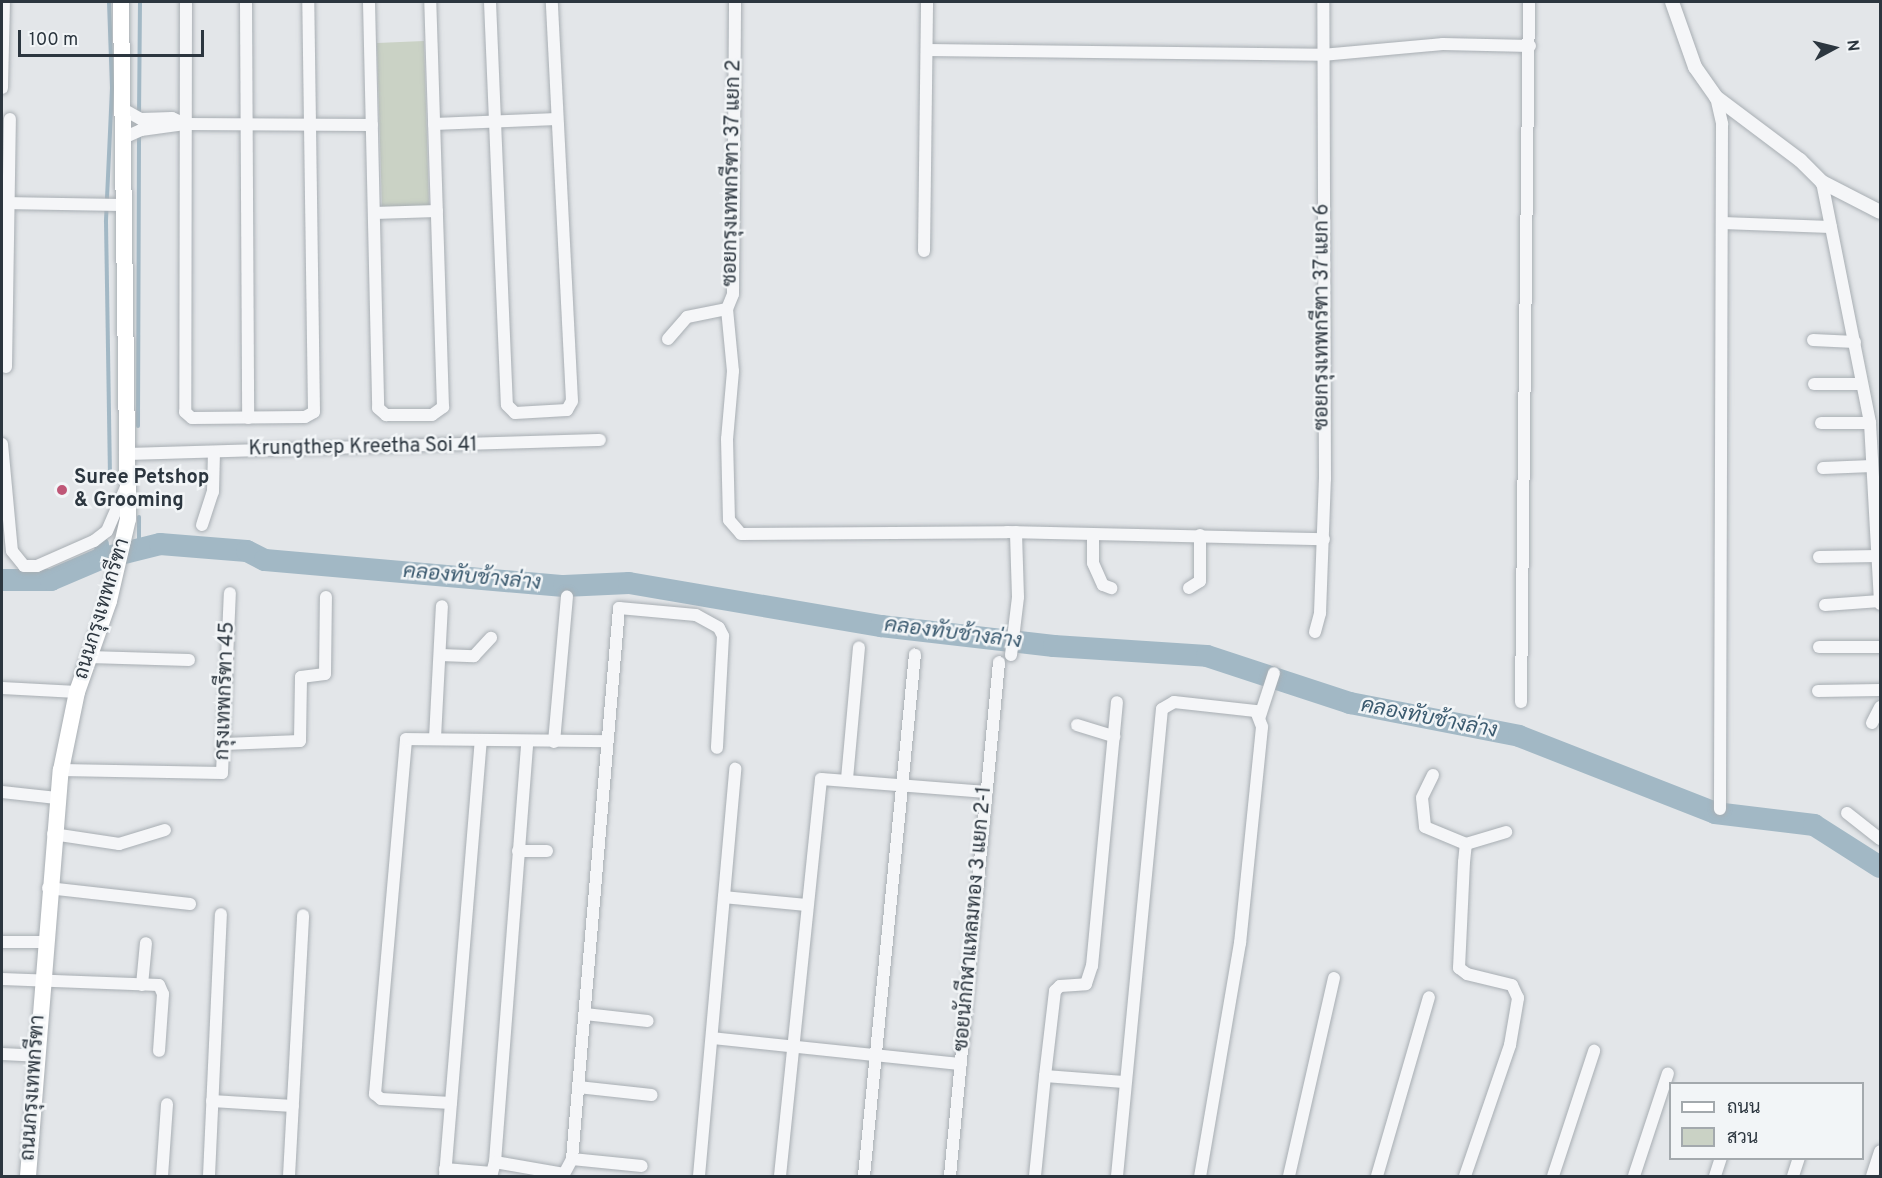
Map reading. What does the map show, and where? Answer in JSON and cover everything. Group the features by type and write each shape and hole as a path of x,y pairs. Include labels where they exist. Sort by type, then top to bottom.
{"main road":[{"name":"ถนนกรุงเทพกรีฑา","path":"28,1176 48,888 61,770 77,692 109,601 127,534 117,205 121,139 121,2"}],"street":[{"path":"2,88 4,2"},
{"path":"186,2 185,412 192,418 305,417 315,407 308,2"},
{"path":"246,2 248,417"},
{"path":"369,2 378,408 386,416 432,415 443,407 430,2"},
{"path":"490,2 507,405 515,413 559,412 567,410 572,401 552,2"},
{"name":"ซอยกรุงเทพกรีฑา 37 แยก 2","path":"668,339 687,317 727,309 733,294 735,2"},
{"path":"924,251 927,2"},
{"name":"ซอยกรุงเทพกรีฑา 37 แยก 6","path":"1315,632 1324,539 1323,2"},
{"path":"1521,702 1529,2"},
{"path":"1672,2 1695,66 1716,97 1800,160 1822,182 1881,212"},
{"path":"927,50 1322,55 1443,45 1530,46"},
{"path":"1716,97 1722,124 1720,809"},
{"path":"121,108 141,118 172,118 185,124"},
{"path":"6,367 5,203 10,119"},
{"path":"434,124 557,119"},
{"path":"121,139 141,130 185,124 372,125"},
{"path":"1822,182 1855,342 1860,384 1870,423 1880,602 1825,606"},
{"path":"5,203 117,205"},
{"path":"374,213 437,211"},
{"path":"1722,222 1831,227"},
{"path":"727,309 733,371 727,439 733,530 741,534 1016,532 1324,539"},
{"path":"1813,340 1855,342"},
{"path":"1814,384 1860,384"},
{"path":"1821,423 1870,423"},
{"name":"Krungthep Kreetha Soi 41","path":"125,454 600,440"},
{"path":"2,444 12,551 24,566 37,566 94,541 107,531 127,485"},
{"path":"202,525 213,492 214,452"},
{"path":"1823,468 1872,466"},
{"path":"1012,647 1018,597 1016,532"},
{"path":"1093,534 1093,563 1103,585 1111,588"},
{"path":"1189,588 1200,581 1200,535"},
{"path":"1819,557 1878,556"},
{"name":"กรุงเทพกรีฑา 45","path":"61,770 216,775 223,769 230,593"},
{"path":"224,744 300,741 301,677 325,674 326,597"},
{"path":"554,742 567,597"},
{"path":"435,738 442,606"},
{"path":"481,741 445,1173 492,1171 563,1175 572,1159 617,613 623,606 696,615 719,628 723,636 717,748"},
{"path":"440,655 474,656 491,638"},
{"path":"1819,647 1881,647"},
{"path":"847,779 859,648"},
{"path":"864,1176 915,654"},
{"path":"89,657 189,660"},
{"name":"ซอยนักกีฬาแหลมทอง 3 แยก 2-1","path":"950,1176 999,662"},
{"path":"1200,1176 1244,914 1260,716 1274,673"},
{"path":"2,688 77,692"},
{"path":"1818,691 1881,690"},
{"path":"1035,1176 1055,990 1060,986 1083,986 1090,974 1117,702"},
{"path":"1117,1176 1124,1082 1162,709 1174,702 1256,711 1260,716"},
{"path":"1872,723 1881,707"},
{"path":"1077,725 1114,736"},
{"path":"451,1103 381,1099 374,1089 403,746 410,738 527,744 607,741"},
{"path":"492,1171 527,744"},
{"path":"699,1176 735,769"},
{"path":"1433,775 1422,798 1425,827 1466,844 1506,832"},
{"path":"780,1176 817,787 820,780 847,779 904,783 986,792"},
{"path":"2,792 57,798"},
{"path":"1847,813 1881,838"},
{"path":"53,834 119,844 165,830"},
{"path":"1465,1176 1512,1037 1518,998 1512,985 1459,968 1466,844"},
{"path":"518,851 547,851"},
{"path":"48,888 190,904"},
{"path":"724,897 806,905"},
{"path":"209,1176 221,914"},
{"path":"289,1176 303,915"},
{"path":"2,942 44,942"},
{"path":"142,985 146,943"},
{"path":"1289,1176 1334,978"},
{"path":"2,979 142,985 162,988 159,1051"},
{"path":"1377,1176 1428,997"},
{"path":"585,1014 648,1021"},
{"path":"712,1038 961,1064"},
{"path":"1553,1176 1594,1051"},
{"path":"2,1054 37,1056"},
{"path":"1634,1176 1668,1073"},
{"path":"1045,1076 1124,1082"},
{"path":"578,1087 652,1095"},
{"path":"212,1101 293,1106"},
{"path":"162,1176 167,1104"},
{"path":"1872,1176 1881,1151"},
{"path":"572,1159 642,1166"},
{"path":"1715,1176 1720,1160"},
{"path":"1793,1176 1798,1160"}],"green space":[{"path":"424,41 429,206 382,208 377,43"}],"waterway":[{"path":"109,2 112,88 106,222 110,473"},
{"path":"139,116 140,2"},
{"path":"138,426 139,133"},
{"path":"139,517 139,549"},
{"path":"100,559 102,544"},
{"name":"คลองทับช้างล่าง","path":"2,580 51,580 100,559 160,544 247,551 265,560 564,586 629,583 881,626 1054,646 1207,656 1350,703 1519,736 1715,813 1814,825 1880,867"}],"place":[{"name":"Suree Petshop & Grooming","path":"62,490"}]}
